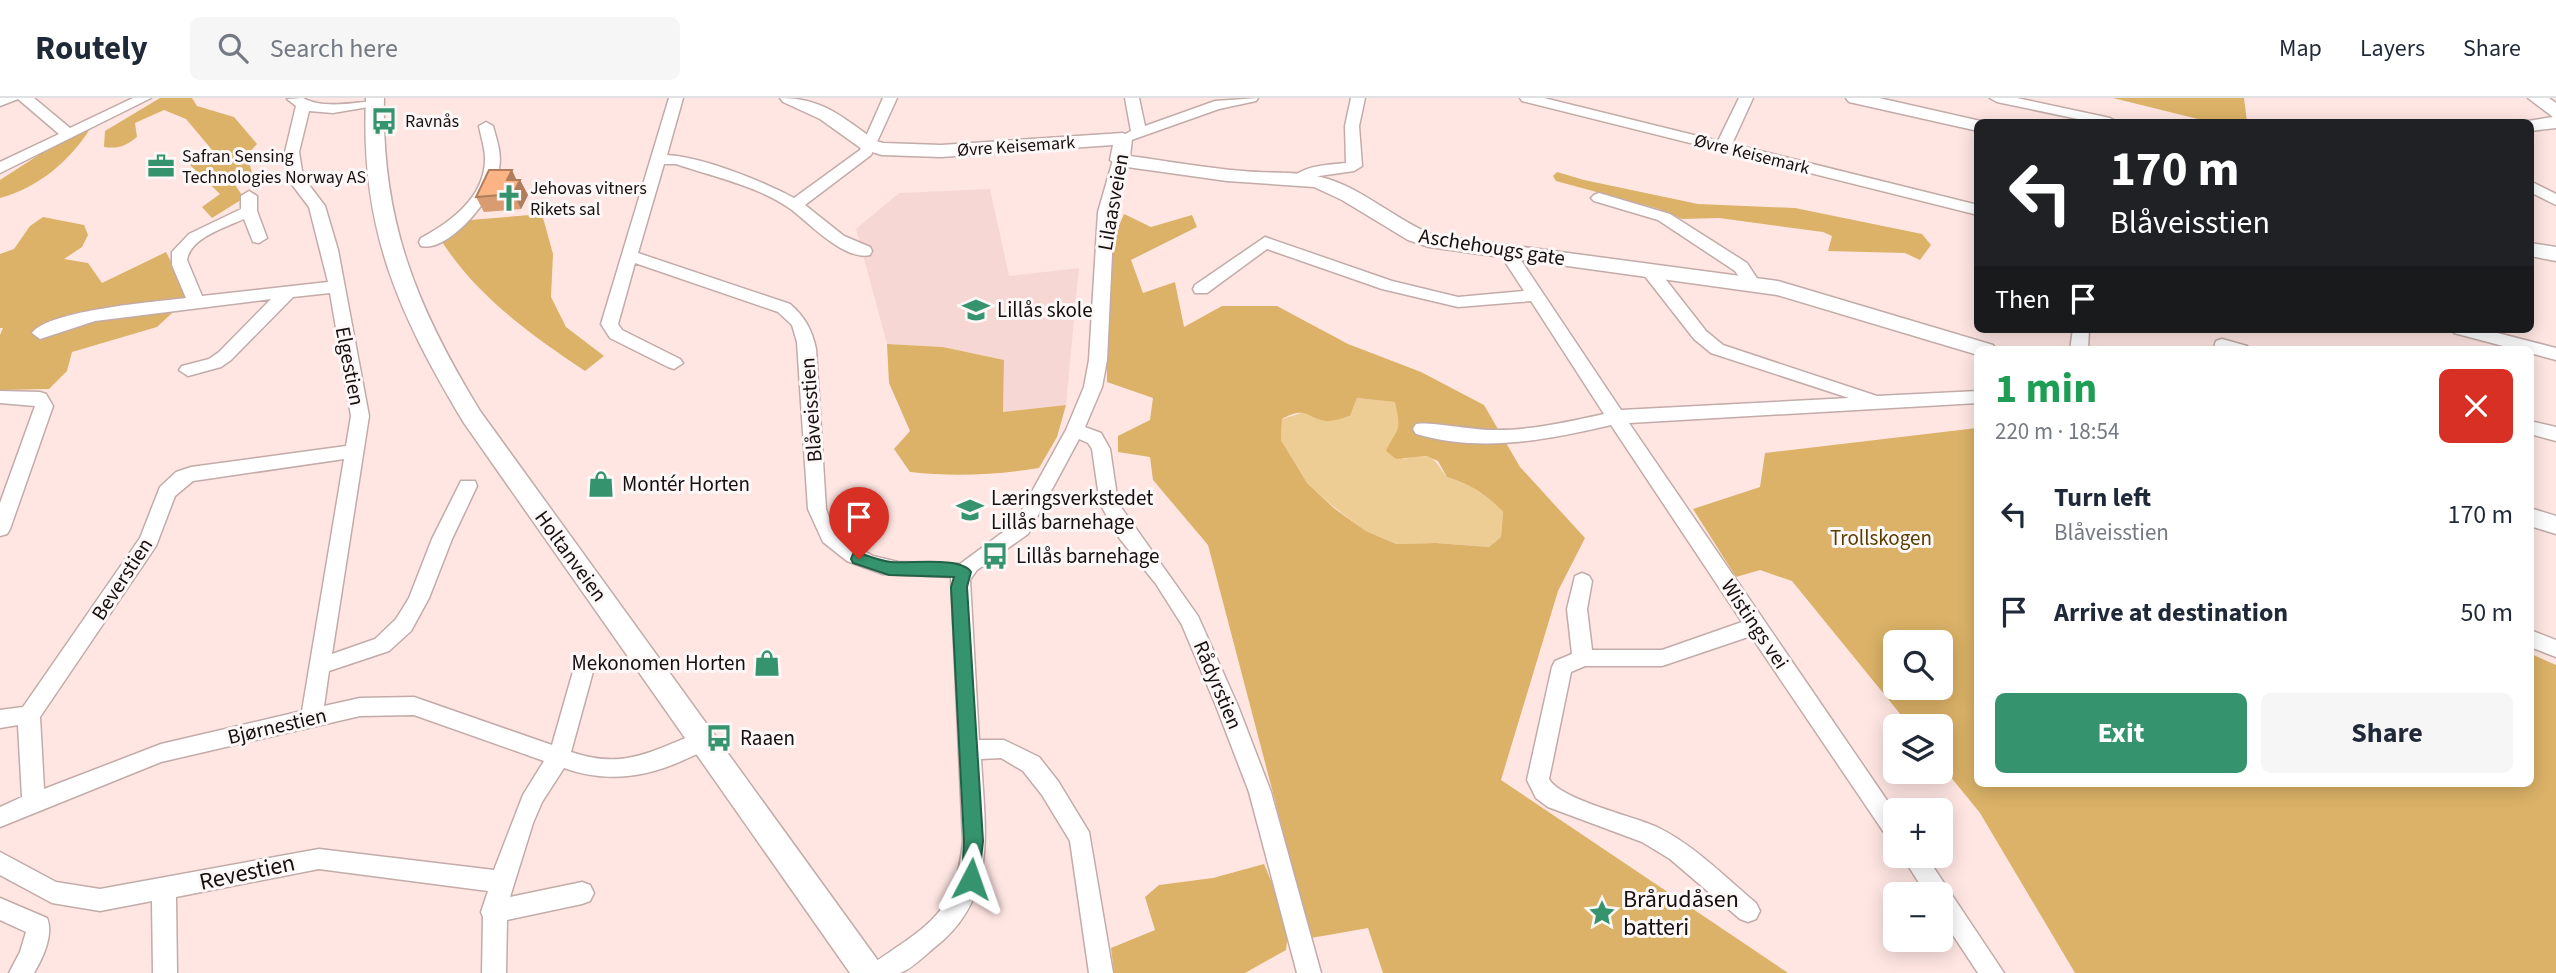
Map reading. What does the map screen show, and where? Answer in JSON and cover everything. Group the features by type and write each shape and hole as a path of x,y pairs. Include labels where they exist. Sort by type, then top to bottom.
{"main road":[{"name":"Øvre Keisemark","path":"789,98 827,115 869,145 882,149 930,151 1131,136"},
{"path":"1855,98 1974,125"},
{"path":"2537,98 2556,112"},
{"name":"Holtanveien","path":"375,100 373,141 379,200 403,288 421,330 472,417 868,973"},
{"path":"2534,125 2556,122"},
{"name":"Lilaasveien","path":"1120,160 1131,136"},
{"name":"Aschehougs gate","path":"1120,160 1244,177 1299,179 1330,186 1389,223 1420,238 1778,288 1974,347"},
{"path":"2534,250 2556,254"},
{"path":"2534,518 2556,525"}],"street":[{"path":"0,102 12,98"},
{"path":"25,98 67,133"},
{"path":"0,168 67,133 144,98"},
{"path":"674,363 616,334 609,324 676,98"},
{"path":"795,205 860,157 869,145 890,98"},
{"path":"1131,136 1132,98"},
{"name":"Øvre Keisemark","path":"1131,136 1215,105 1251,98"},
{"path":"1299,179 1308,173 1354,166 1352,126 1358,98"},
{"name":"Øvre Keisemark","path":"1527,98 1974,209"},
{"path":"1723,147 1746,98"},
{"path":"1997,98 2096,119"},
{"path":"298,102 319,110 375,100"},
{"name":"Elgestien","path":"298,102 292,152 295,178 317,206 330,250 360,416 311,719"},
{"path":"428,242 464,217 480,198 493,160 486,126"},
{"path":"660,159 678,160 763,188 795,205 838,240 864,251"},
{"name":"Lilaasveien","path":"963,572 1021,528 1075,430 1093,387 1098,360 1107,212 1120,160"},
{"path":"2534,188 2556,200"},
{"path":"1600,198 1664,218 1741,267 1752,283"},
{"path":"196,302 179,261 180,250 191,239 249,203 259,238"},
{"path":"1200,289 1265,242 1297,256 1388,285 1458,302 1489,302 1533,295"},
{"name":"Wistings vei","path":"1506,251 1533,295 1883,812"},
{"name":"Blåveisstien","path":"630,256 777,306 799,320 804,330 807,349 817,509 824,529 845,551 875,565 963,572"},
{"path":"1650,271 1700,335 1717,349 1835,385 1876,401"},
{"path":"40,333 54,326 82,319 196,302 335,287"},
{"path":"188,370 215,363 225,356 287,293"},
{"path":"2475,333 2525,346"},
{"path":"2534,348 2556,354"},
{"path":"0,397 40,398 44,406 0,529"},
{"path":"1422,429 1448,436 1477,439 1561,430 1617,417 1974,397"},
{"path":"2534,428 2556,434"},
{"name":"Rådyrstien","path":"1075,430 1095,438 1101,449 1110,504 1127,534 1163,579 1191,622 1260,792 1309,973"},
{"name":"Beverstien","path":"29,715 143,551 167,492 173,485 191,474 355,451"},
{"path":"320,665 348,659 383,645 398,632 411,614 468,486"},
{"path":"880,973 946,923 966,893 974,863 959,587 963,572"},
{"path":"1582,581 1577,609 1583,658"},
{"path":"1748,911 1678,852 1650,835 1569,805 1544,791 1538,780 1562,667 1583,658 1662,658 1756,626"},
{"path":"2534,640 2556,649"},
{"path":"494,973 491,942 493,912 502,881 530,802 558,757 584,668"},
{"name":"Bjørnestien","path":"0,817 161,753 360,707 414,706 584,766 613,770 660,763 702,741"},
{"path":"0,719 29,715 34,802"},
{"path":"969,750 1004,749 1031,764 1050,788 1081,839 1101,973"},
{"name":"Revestien","path":"0,863 52,892 100,900 319,859 344,859 474,880 502,881"},
{"path":"164,890 165,973"},
{"path":"493,912 582,893"},
{"path":"0,909 39,926 31,956 21,973"},
{"path":"1953,915 1992,973"}],"shaded area":[{"name":"Lillås skole","path":"990,189 1009,276 1079,268 1066,405 1003,412 1004,360 943,347 887,344 856,229 899,193"},
{"path":"1357,398 1396,402 1398,429 1390,443 1404,459 1421,456 1430,458 1447,477 1470,486 1490,500 1503,512 1501,537 1489,547 1436,543 1396,544 1366,531 1307,483 1281,440 1282,419 1304,412 1327,419 1343,418 1350,416"}],"green space":[{"path":"160,98 192,98 197,106 234,117 257,144 247,155 252,173 235,185 244,198 212,218 202,207 220,194 190,165 213,151 186,119 164,110 135,123 137,137 129,143 118,147 104,147 105,131"},
{"path":"2113,98 2244,98 2247,119 2198,119"},
{"path":"90,129 82,141 51,172 27,188 0,198 0,180 48,149"},
{"path":"1557,172 1698,204 1795,208 1922,234 1931,245 1920,260 1905,253 1828,251 1832,236 1823,232 1719,218 1682,219 1659,209 1556,181 1553,176"},
{"path":"542,214 553,254 551,297 566,327 604,356 585,371 525,329 489,298 442,242 470,220"},
{"path":"1124,214 1151,227 1192,215 1197,227 1131,260 1143,293 1175,282 1184,327 1222,306 1277,306 1348,344 1421,372 1484,405 1520,467 1585,538 1558,591 1501,780 1788,973 1383,973 1368,928 1311,938 1208,545 1153,480 1150,457 1118,452 1118,436 1150,420 1153,398 1107,382 1107,307 1111,244","holes":["1357,398 1395,402 1398,429 1386,451 1396,459 1426,456 1438,461 1447,477 1477,490 1497,506 1503,512 1501,537 1489,547 1436,543 1396,544 1366,531 1335,509 1307,483 1281,440 1282,419 1291,415 1302,413 1320,420 1333,421 1350,416"]},
{"path":"43,217 84,225 88,235 82,247 64,259 88,263 102,283 166,252 181,281 185,301 157,327 72,352 67,371 49,389 0,390 0,335 3,328 0,328 0,254 14,249 30,226"},
{"path":"887,344 943,347 1004,360 1003,412 1066,405 1057,437 1039,468 974,475 910,472 894,449 910,431 889,383"},
{"name":"Trollskogen","path":"1974,428 1974,787 2534,787 2534,655 2556,665 2556,973 2075,973 1980,813 1953,780 1953,714 1900,714 1889,700 1953,700 1953,630 1883,630 1883,693 1792,581 1760,570 1736,577 1693,509 1760,487 1765,453"},
{"path":"1264,864 1289,924 1286,950 1245,973 1114,973 1111,948 1155,930 1145,897 1159,885 1213,878"}],"building":[{"path":"489,170 512,170 507,180 520,180 513,194 476,197"}],"place":[{"name":"Ravnås","path":"384,121"},
{"name":"Safran Sensing Technologies Norway AS","path":"161,166"},
{"name":"Jehovas vitners Rikets sal","path":"509,198"},
{"name":"Lillås skole","path":"976,310"},
{"name":"Montér Horten","path":"601,484"},
{"name":"Læringsverkstedet Lillås barnehage","path":"970,510"},
{"name":"Lillås barnehage","path":"995,556"},
{"name":"Mekonomen Horten","path":"767,663"},
{"name":"Raaen","path":"719,738"},
{"name":"Brårudåsen batteri","path":"1602,913"}],"route":[{"path":"859,559 889,568 954,569 963,572 959,587 974,841 971,879"}]}
